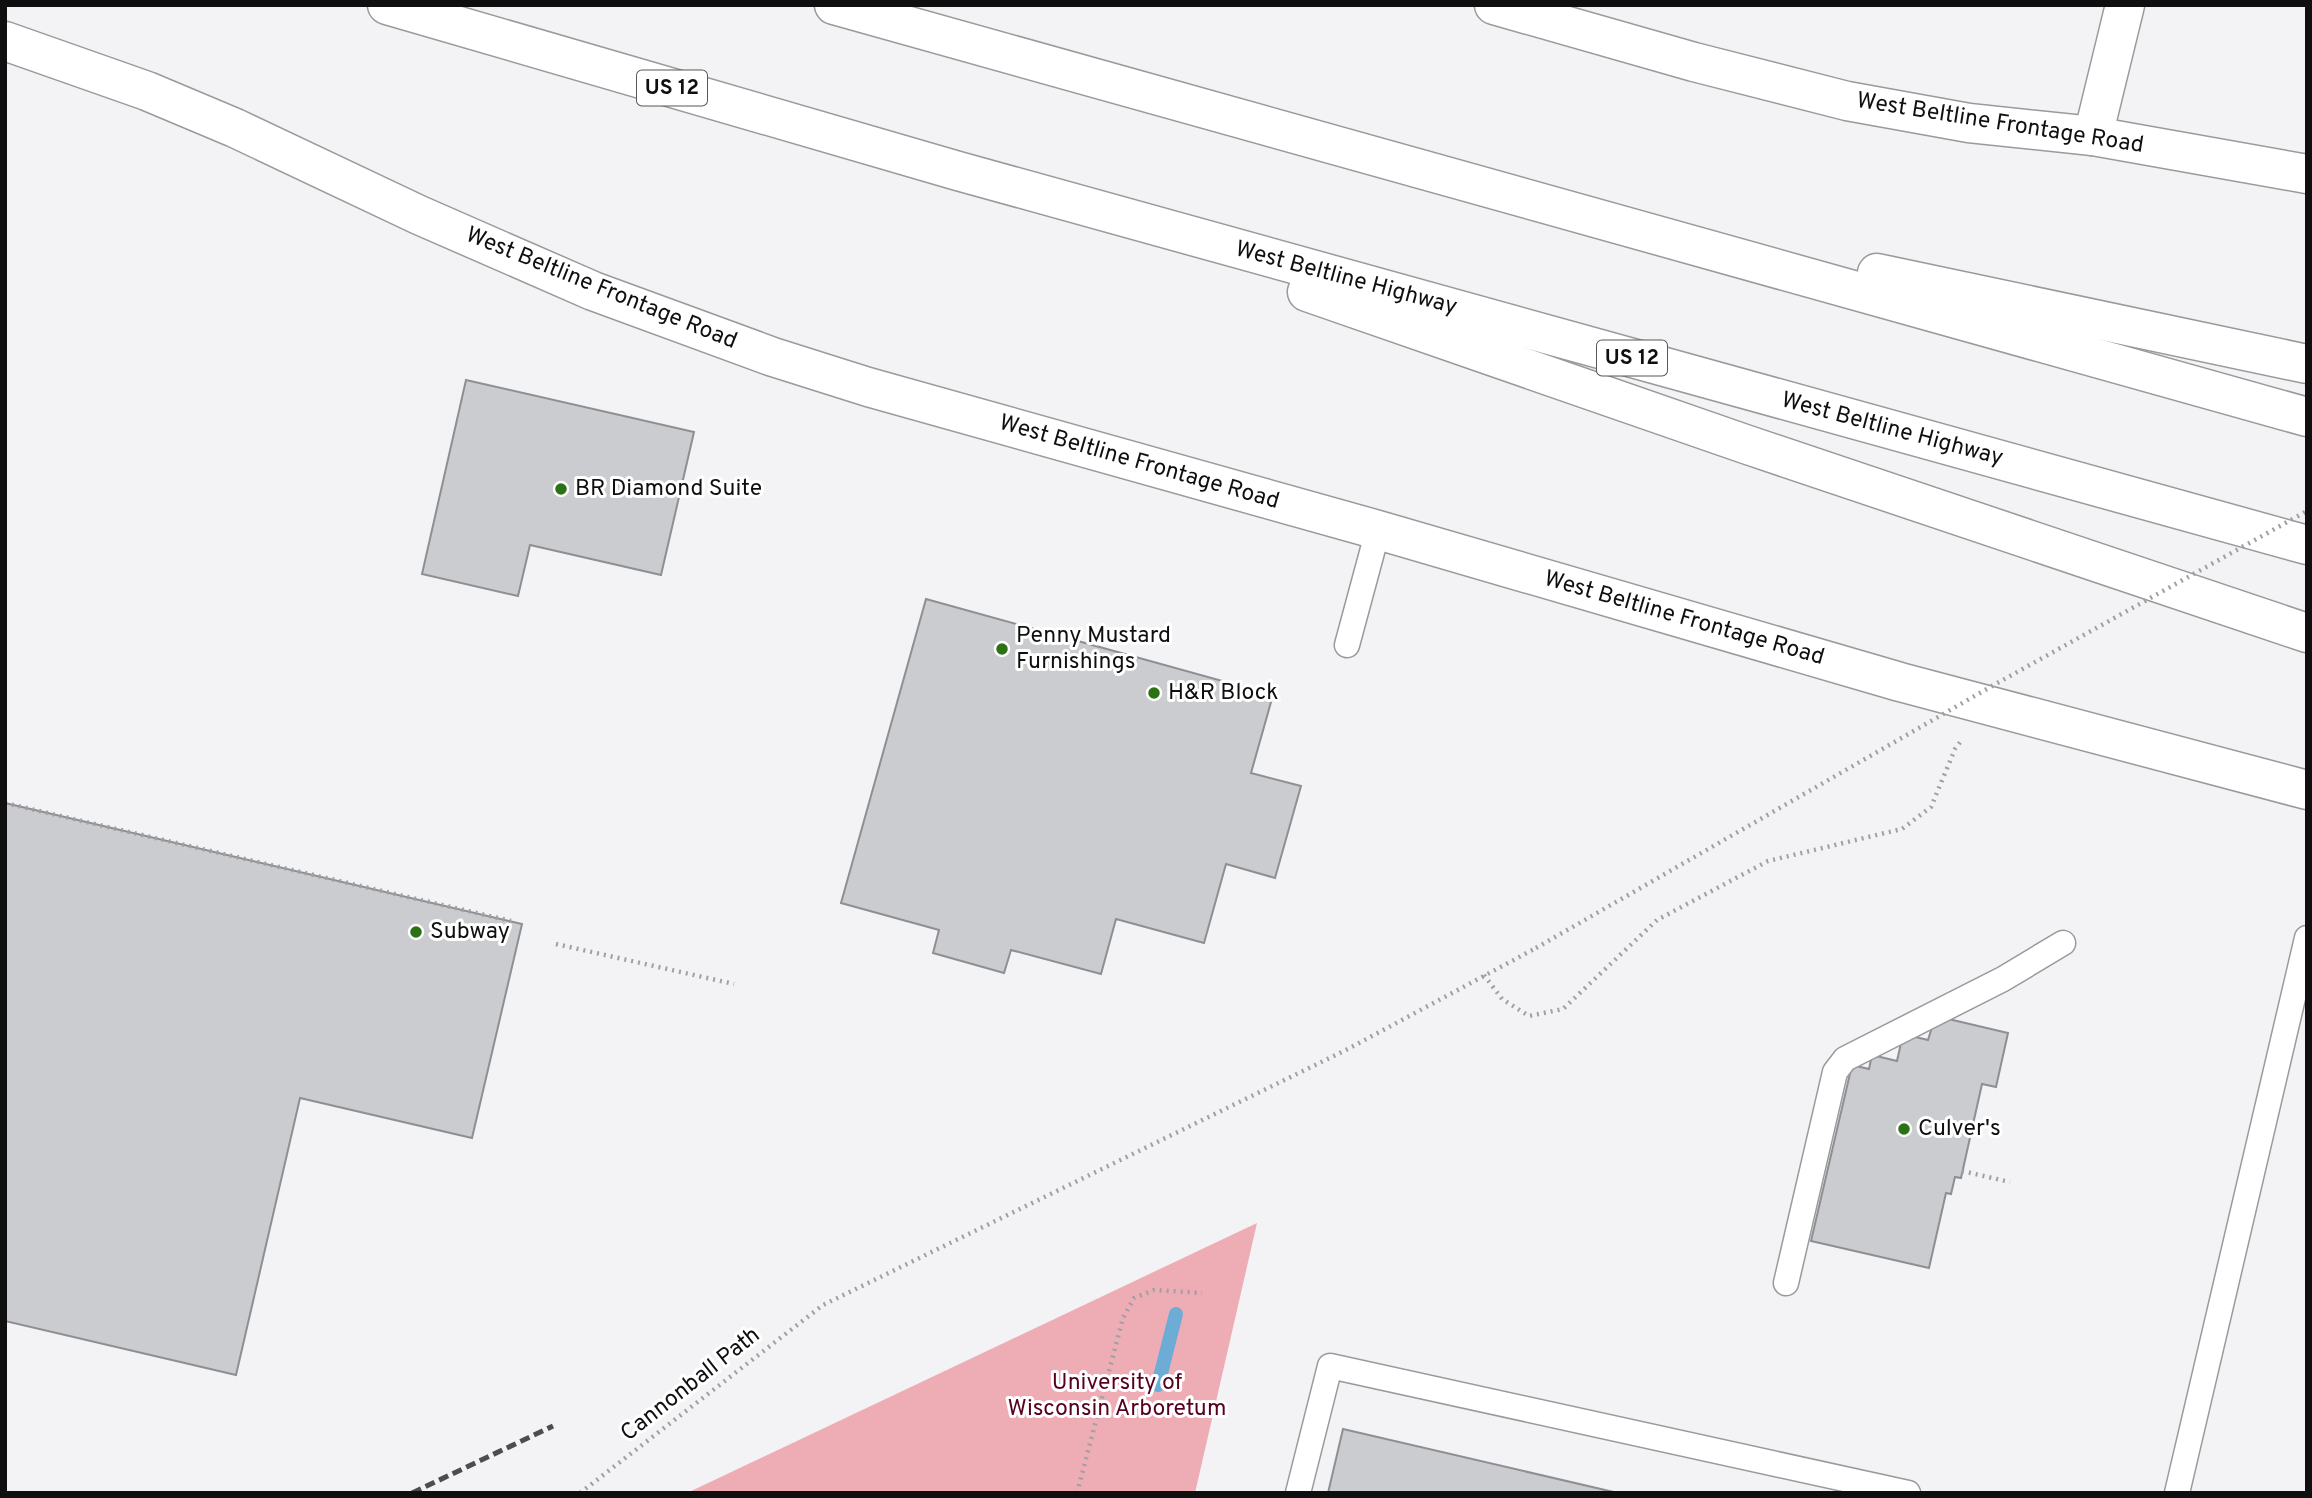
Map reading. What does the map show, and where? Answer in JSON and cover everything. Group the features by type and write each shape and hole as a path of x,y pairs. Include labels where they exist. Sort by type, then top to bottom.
{"main road":[{"name":"West Beltline Highway","path":"387,5 958,171 2307,545"},
{"path":"834,5 2307,417"},
{"name":"West Beltline Frontage Road","path":"1494,5 1694,62 1847,101 1969,123 2093,136 2307,174"},
{"path":"2093,136 2125,5"},
{"name":"West Beltline Frontage Road","path":"5,41 147,91 235,128 419,215 593,291 679,324 868,387 1378,530 1987,706 2307,790"},
{"path":"958,171 1745,444 2307,633"},
{"path":"1538,201 2307,364"}],"lane":[{"path":"1348,645 1378,530"},
{"path":"2177,1493 2307,938"},
{"path":"1786,1283 1835,1072 1840,1065 1845,1059 2003,979 2063,943"},
{"path":"1298,1493 1330,1366 1908,1493"}],"path":[{"name":"Cannonball Path","path":"580,1493 824,1305 1346,1050 1536,948 1980,693 2307,511"},
{"path":"1484,975 1502,999 1529,1016 1563,1009 1657,920 1768,861 1902,829 1931,807 1955,749 1987,706"},
{"path":"5,803 511,921"},
{"path":"556,944 734,984"},
{"path":"1962,1171 2010,1182"},
{"path":"1077,1493 1123,1318 1134,1298 1154,1290 1202,1293"}],"green space":[{"name":"University of Wisconsin Arboretum","path":"1257,1223 1195,1493 687,1493"}],"building":[{"name":"BR Diamond Suite","path":"466,380 694,432 661,575 530,545 518,596 422,574"},
{"path":"926,599 1273,695 1251,773 1301,786 1275,878 1226,864 1204,943 1116,919 1101,974 1011,950 1004,973 933,953 939,930 841,903"},
{"path":"5,803 522,924 472,1138 300,1098 236,1375 5,1321"},
{"name":"Culver's","path":"1940,1017 2008,1033 1996,1087 1982,1084 1961,1178 1955,1177 1951,1194 1946,1193 1929,1268 1811,1241 1852,1065 1869,1069 1872,1055 1897,1061 1903,1034 1928,1040 1933,1024"},
{"path":"1343,1429 1618,1493 1328,1493"}],"waterway":[{"path":"1158,1385 1176,1314"}],"railway":[{"path":"412,1493 553,1426"}],"place":[{"name":"BR Diamond Suite","path":"561,489"},
{"name":"Penny Mustard Furnishings","path":"1002,649"},
{"name":"H&R Block","path":"1154,693"},
{"name":"Subway","path":"416,932"},
{"name":"Culver's","path":"1904,1129"}]}
